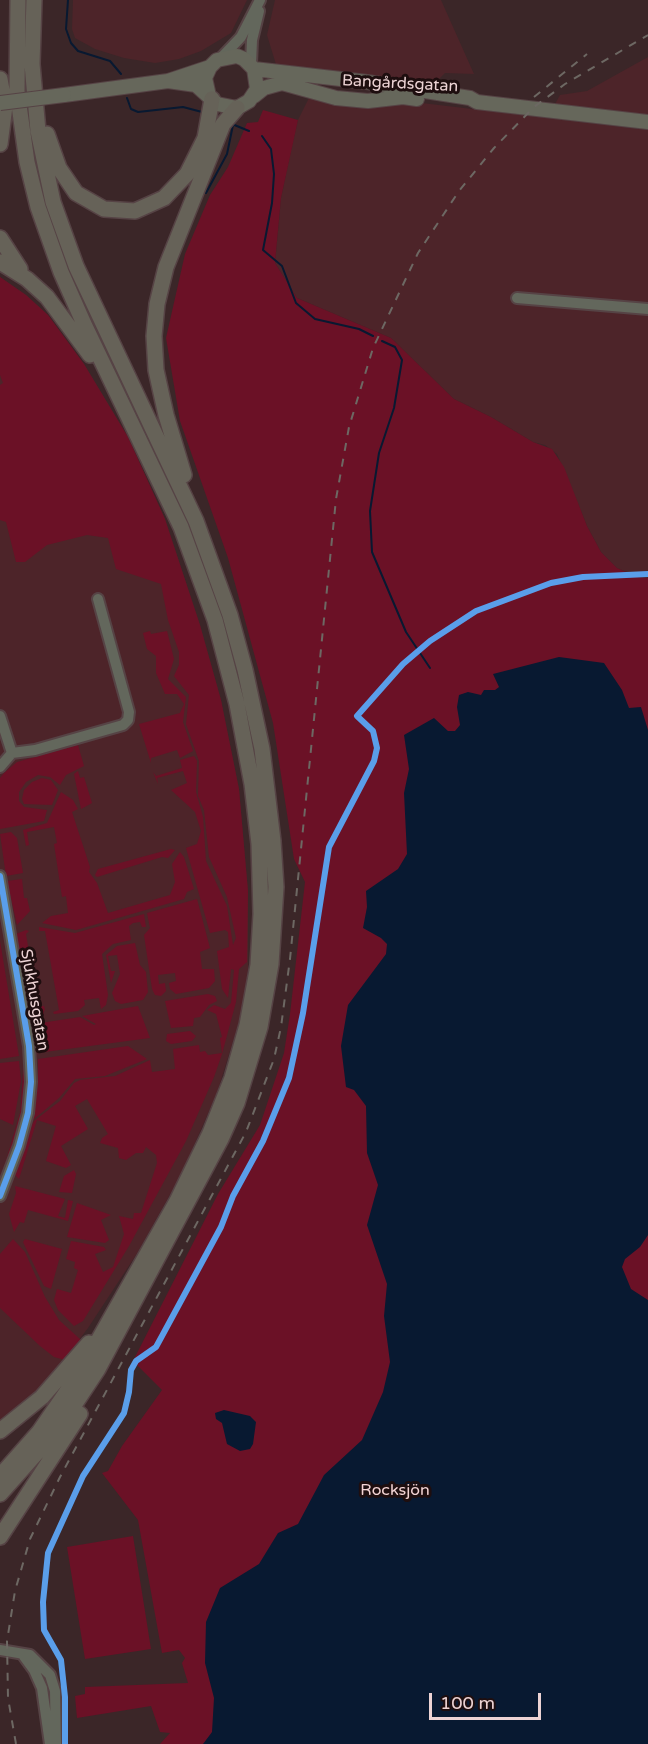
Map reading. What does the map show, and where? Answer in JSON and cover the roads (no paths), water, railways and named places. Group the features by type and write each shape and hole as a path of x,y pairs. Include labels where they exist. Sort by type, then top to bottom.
{"highway":[{"path":"0,1476 39,1432 62,1401 127,1290 197,1162 232,1078 252,998 261,914 259,844 252,784 223,650 181,527 75,303 38,207 27,162 17,91 18,0"},
{"path":"34,0 33,82 43,161 61,227 99,319 196,521"},
{"path":"0,81 5,106 0,144"},
{"path":"33,82 50,148 65,179 76,193 89,203 117,212 135,211 152,206 176,188 187,174 201,148 209,124 210,98"},
{"path":"0,1494 59,1428 119,1332 207,1168 237,1103 260,1028 274,936 273,842 260,740 230,615 196,521 158,385 154,352 155,320 166,267 223,124 237,108"},
{"path":"0,238 9,255 27,279"},
{"path":"0,262 27,279 47,297 70,325 133,423"},
{"path":"0,1431 23,1414 54,1385 127,1290"},
{"path":"0,1537 88,1401 119,1332"}],"main road":[{"path":"0,103 168,81 215,62 237,56 253,67 258,82 254,96 237,108 223,107 196,85 168,81"},
{"path":"210,98 205,78 215,62"},
{"name":"Bangårdsgatan","path":"253,67 470,98 477,102"},
{"name":"Bangårdsgatan","path":"254,96 264,88 282,83 329,96 368,101 403,97 470,104 477,102 648,122"}],"street":[{"path":"215,62 241,37 261,0"},
{"path":"253,67 252,40 261,0"},
{"path":"517,298 648,309"},
{"path":"0,766 12,753 44,748 123,725 128,720 129,712 98,599"},
{"path":"0,716 12,753"},
{"name":"Sjukhusgatan","path":"0,876 29,1046 32,1082 28,1113 19,1146 0,1196"},
{"path":"0,1650 21,1653 38,1659 50,1675 55,1691 56,1744"},
{"path":"21,1653 30,1663 42,1688 50,1744"}],"water":[{"name":"Rocksjön","path":"559,657 604,663 622,690 629,708 641,707 648,730 648,1235 640,1247 625,1259 622,1267 631,1289 648,1300 648,1744 203,1744 212,1732 214,1698 205,1663 206,1622 220,1588 259,1564 278,1533 298,1524 324,1475 362,1440 383,1392 390,1362 384,1316 387,1284 367,1225 378,1185 367,1153 366,1106 354,1090 346,1087 341,1046 348,1005 386,954 387,944 363,928 367,907 366,891 398,869 407,854 404,793 409,769 404,735 434,718 448,731 455,731 460,725 457,707 459,695 468,692 481,695 484,690 495,690 499,687 493,674"},
{"path":"224,1410 250,1416 256,1422 253,1444 250,1449 240,1451 227,1444 222,1423 216,1419 215,1413"}],"waterway":[{"path":"68,0 66,29 71,43 78,51 110,61 121,74"},
{"path":"127,98 131,109 138,112 183,107 202,112"},
{"path":"232,124 249,131"},
{"path":"206,193 227,154 233,125"},
{"path":"262,136 271,149 274,174 272,203 263,250 282,266 296,303 315,319 359,329 373,336"},
{"path":"382,341 395,347 402,360 394,408 379,453 370,511 372,552 406,632 430,668"}],"railway":[{"path":"16,1744 8,1698 7,1641 15,1591 30,1539 60,1477 246,1132 274,1059 281,1027 290,959 336,499 349,427 373,348 418,253 459,191 494,148 534,107 565,84 648,35"},
{"path":"534,97 587,54"}]}
